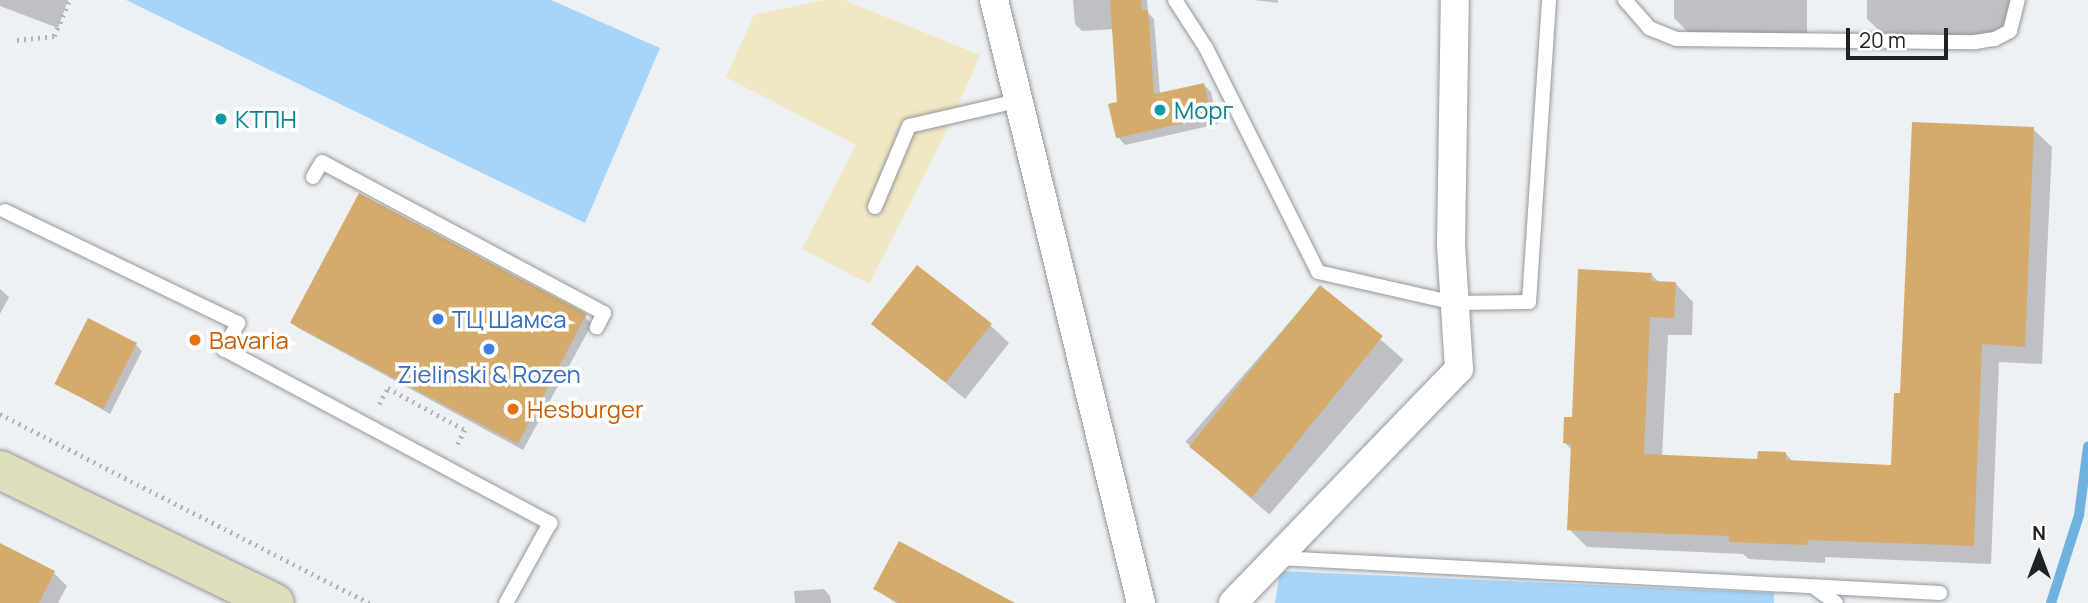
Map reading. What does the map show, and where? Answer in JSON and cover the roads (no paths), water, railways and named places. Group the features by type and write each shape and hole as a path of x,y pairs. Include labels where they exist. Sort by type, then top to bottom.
{"main road":[{"path":"0,470 274,603"}],"street":[{"path":"994,0 1141,603"},
{"path":"1233,603 1459,369 1451,245 1455,0"}],"lane":[{"path":"1175,0 1206,48 1318,272 1455,303 1529,302 1549,0"},
{"path":"1625,0 1649,28 1676,39 1975,42 1995,39 2010,31 2018,0"},
{"path":"875,207 909,126 1017,101"},
{"path":"313,177 321,162 604,313 597,327"},
{"path":"5,211 238,323 224,349 550,523 506,603"},
{"path":"1276,558 1940,593"},
{"path":"1812,586 1836,603"}],"waterway":[{"path":"2051,603 2079,515 2088,447"}],"place":[{"name":"Морг","path":"1160,110"},
{"name":"КТПН","path":"221,119"},
{"name":"ТЦ Шамса","path":"438,319"},
{"name":"Bavaria","path":"195,340"},
{"name":"Zielinski & Rozen","path":"489,349"},
{"name":"Hesburger","path":"513,409"}]}
